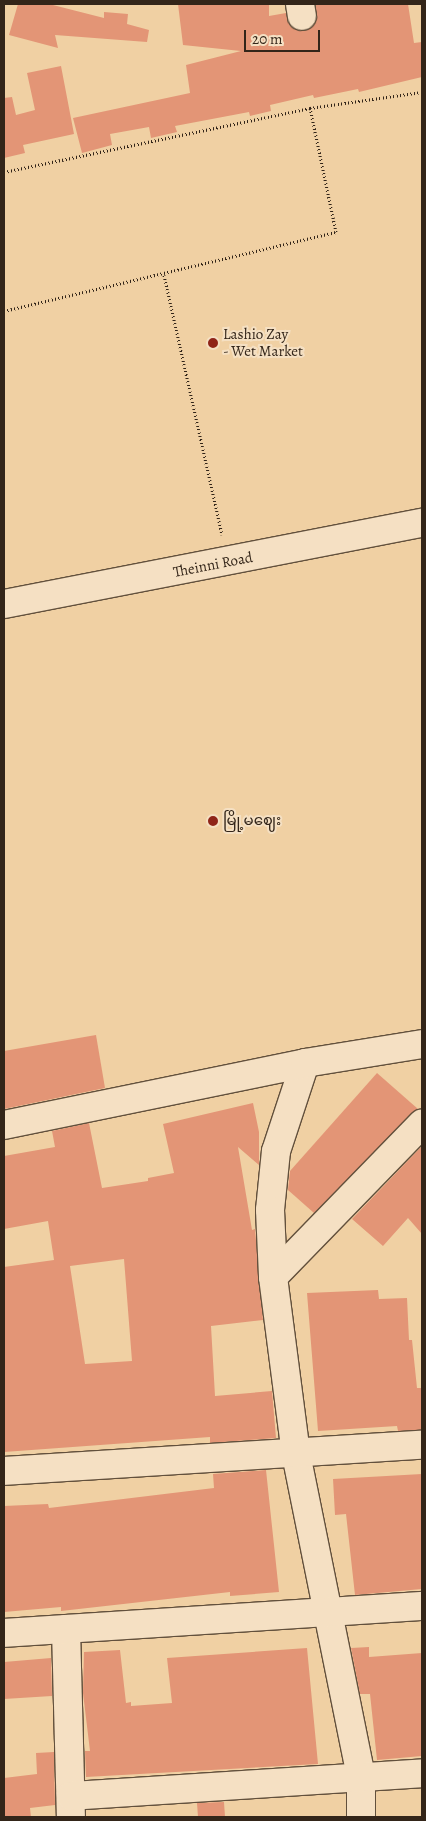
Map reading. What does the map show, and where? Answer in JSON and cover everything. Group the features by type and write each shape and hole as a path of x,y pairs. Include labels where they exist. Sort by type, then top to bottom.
{"street":[{"name":"Theinni Road","path":"4,604 228,563 422,522"},
{"path":"4,1125 305,1063 422,1044"},
{"path":"305,1063 276,1151 270,1210 273,1276 296,1454 326,1612 361,1777 361,1817"},
{"path":"273,1276 422,1124"},
{"path":"4,1470 422,1445"},
{"path":"4,1633 422,1606"},
{"path":"66,1629 71,1807 361,1777 422,1773"}],"path":[{"path":"4,172 310,108 422,92"},
{"path":"4,312 164,275 336,232 310,108"},
{"path":"164,275 228,563"}],"building":[{"path":"18,4 49,4 104,18 104,12 128,14 127,24 149,30 147,42 55,35 58,48 9,35"},
{"path":"178,4 269,4 269,16 286,13 290,26 304,31 316,22 316,4 408,4 414,43 422,42 422,77 359,92 358,89 314,98 313,95 270,105 271,111 250,116 249,112 175,126 177,132 151,138 149,127 110,134 112,145 82,153 73,118 190,93 186,65 241,51 183,45"},
{"path":"61,66 74,134 23,145 25,153 4,158 4,98 12,97 16,115 35,110 27,73"},
{"path":"96,1035 105,1088 4,1109 4,1051"},
{"path":"377,1073 418,1109 314,1213 288,1190 290,1171"},
{"path":"253,1103 259,1132 259,1165 238,1147 252,1230 255,1229 263,1320 211,1326 215,1396 272,1391 276,1438 210,1443 210,1437 4,1452 4,1267 54,1260 48,1221 4,1229 4,1156 55,1147 52,1131 89,1123 102,1188 148,1181 148,1178 174,1173 163,1124","holes":["124,1259 132,1361 85,1364 70,1266"]},
{"path":"422,1146 422,1234 408,1218 383,1246 352,1219"},
{"path":"378,1290 379,1299 407,1298 409,1340 412,1340 417,1388 422,1388 422,1430 398,1431 397,1426 318,1431 307,1293"},
{"path":"266,1470 279,1592 230,1596 230,1592 61,1611 61,1607 4,1612 4,1506 48,1504 49,1508 214,1488 213,1474"},
{"path":"422,1474 422,1589 355,1595 346,1514 335,1515 333,1479"},
{"path":"369,1647 369,1657 422,1653 422,1756 377,1760 370,1694 360,1694 351,1648"},
{"path":"307,1648 318,1764 86,1777 85,1751 90,1751 83,1693 84,1652 120,1650 126,1703 131,1702 131,1706 172,1703 167,1658"},
{"path":"51,1658 52,1696 4,1699 4,1662"},
{"path":"54,1752 55,1805 30,1808 31,1817 4,1817 4,1778 37,1774 36,1753"},
{"path":"224,1802 225,1817 198,1817 197,1803"}],"place":[{"name":"Lashio Zay - Wet Market","path":"213,343"},
{"name":"မြို့မဈေး","path":"213,821"}]}
